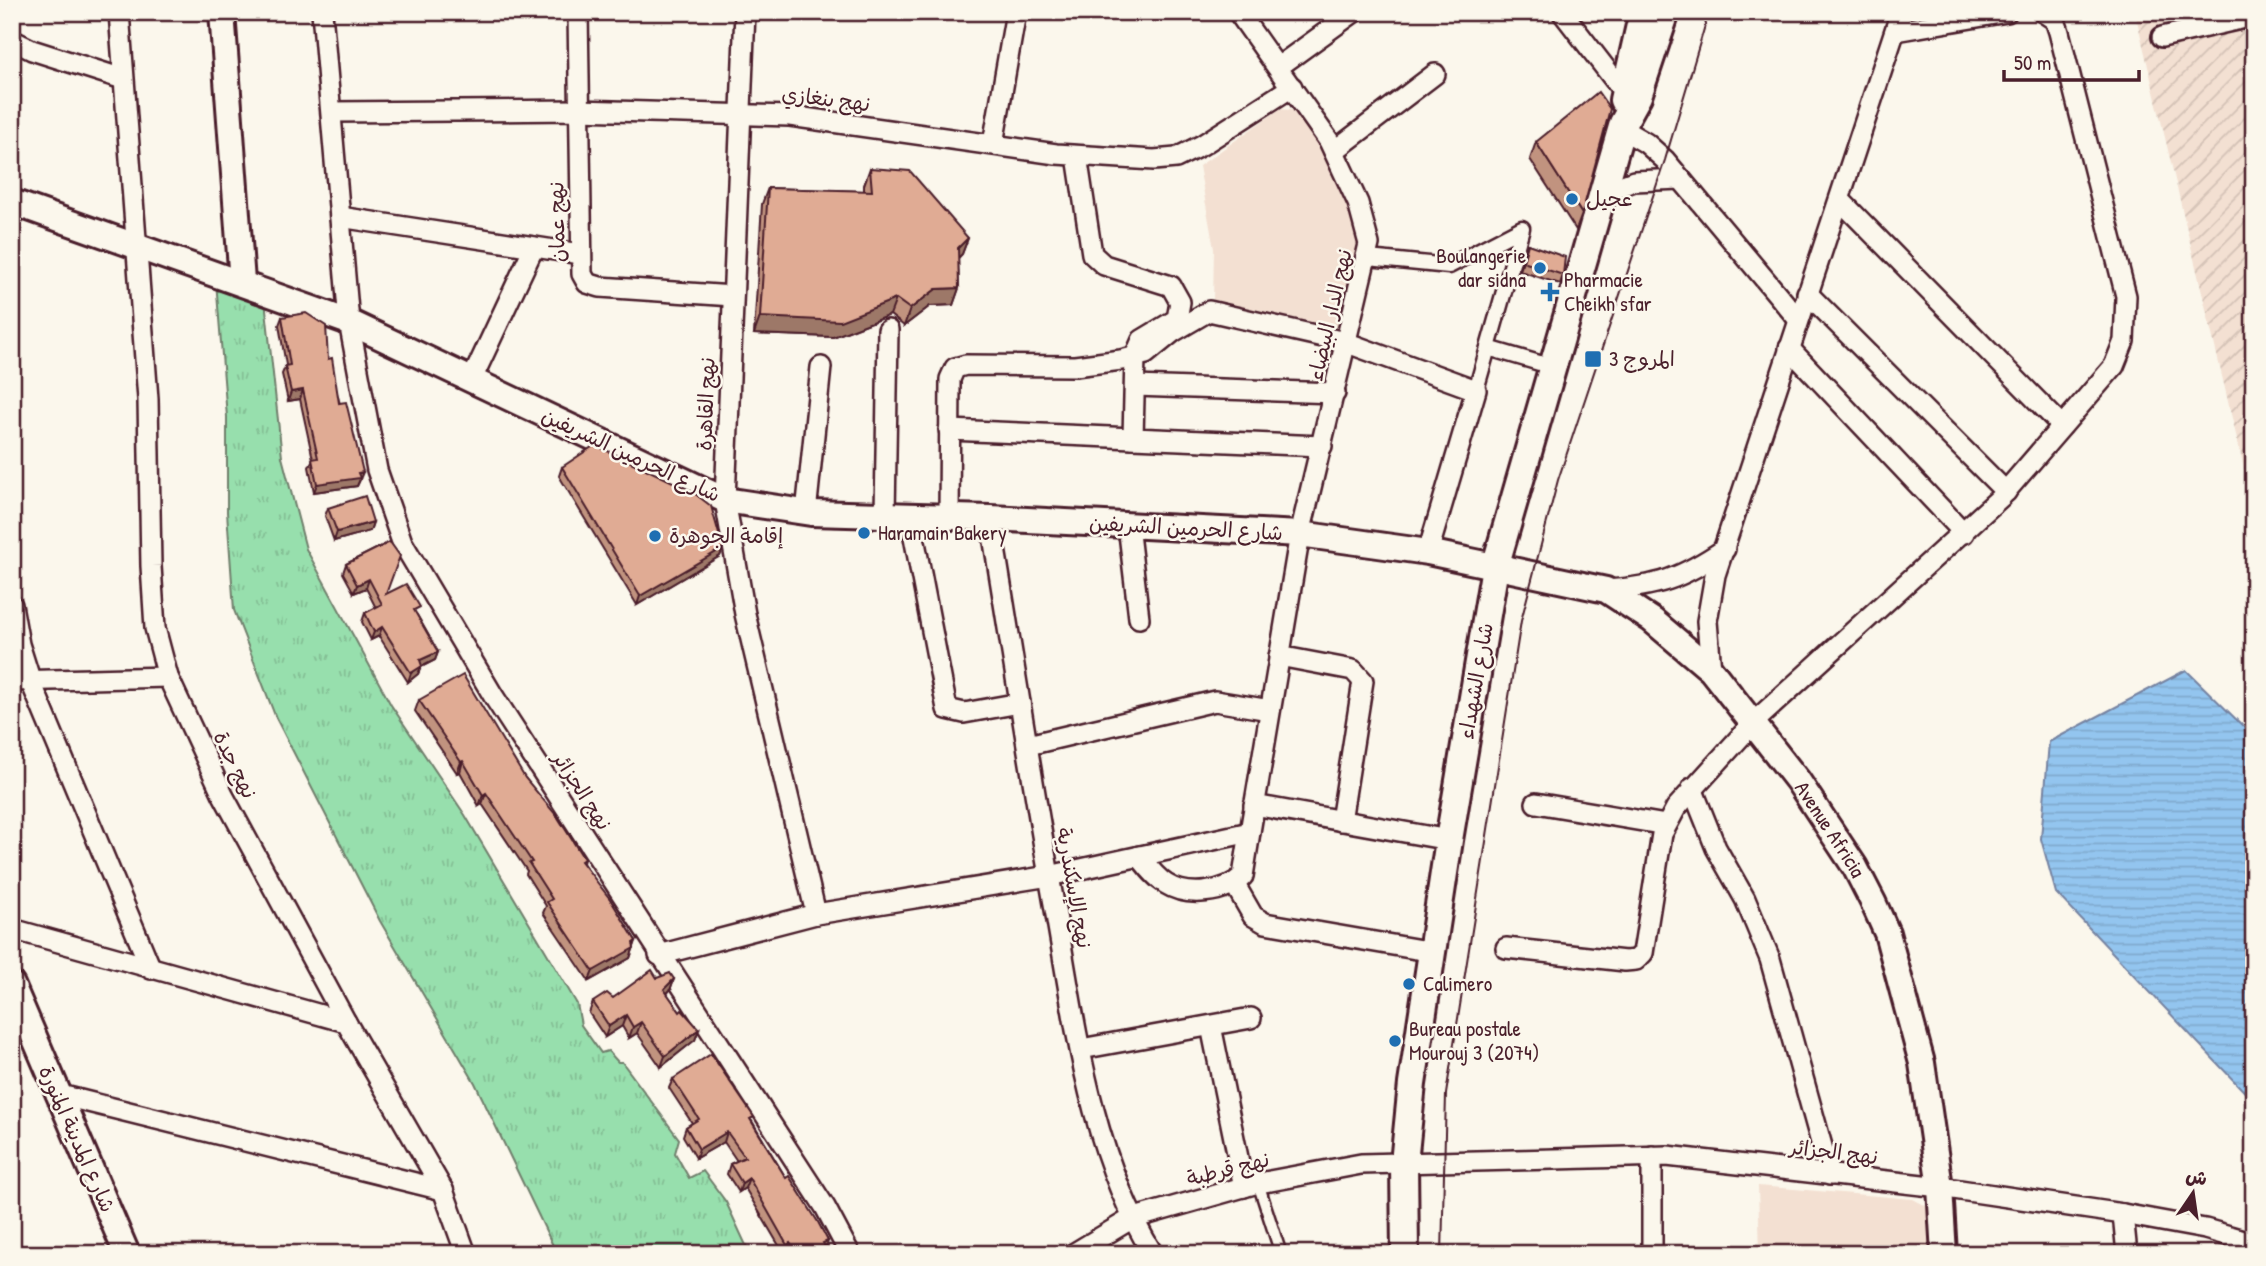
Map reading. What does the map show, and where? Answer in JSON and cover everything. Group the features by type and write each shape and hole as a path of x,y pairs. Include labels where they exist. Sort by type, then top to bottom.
{"main road":[{"name":"شارع الشهداء","path":"1405,1254 1404,1163 1412,1084 1449,840 1495,567 1623,126 1643,12"},
{"name":"شارع الشهداء","path":"1630,94 1666,12"}],"street":[{"name":"نهج جدة","path":"119,12 148,399 151,566 155,628 168,677 223,795 346,1022 443,1190 466,1254"},
{"path":"222,12 242,282"},
{"name":"نهج الجزائر","path":"322,12 349,321 377,470 402,542 494,697 825,1207 850,1254"},
{"name":"نهج عمان","path":"578,12 582,274 587,283 600,287 733,296"},
{"name":"نهج القاهرة","path":"745,12 724,500 745,614 816,914"},
{"path":"993,144 1016,12"},
{"name":"نهج الدار البيضاء","path":"1234,883 1243,876 1300,534 1345,342 1368,258 1369,244 1358,203 1335,151 1238,12"},
{"path":"1278,67 1354,12"},
{"path":"1562,12 1630,94"},
{"path":"1712,670 1707,621 1715,575 1798,319 1841,201 1898,22 2007,12"},
{"path":"1506,948 1636,960 1647,943 1662,834 1692,788 1754,722 2006,492 2114,366 2120,355 2127,319 2126,296 2059,32 2055,20 2043,12"},
{"path":"2162,37 2254,16"},
{"path":"12,40 32,50 123,79"},
{"path":"1335,151 1435,74"},
{"name":"نهج بنغازي","path":"332,112 578,110 813,118 1120,160 1176,158 1202,145 1292,87"},
{"path":"1623,126 1656,151 1798,319"},
{"path":"1077,156 1092,254 1104,265 1171,286 1180,302 1177,319 1142,340 1135,356 1133,438"},
{"path":"1604,192 1634,181 1681,179"},
{"path":"1841,201 2062,426"},
{"name":"شارع الحرمين الشريفين","path":"12,202 349,321 724,500 806,513 990,518 1300,534 1428,552 1495,567"},
{"path":"341,217 580,254"},
{"path":"1368,258 1448,266 1522,228 1428,552"},
{"path":"471,379 534,247"},
{"path":"1807,293 2006,492"},
{"path":"948,517 950,379 955,368 965,365 1075,366 1146,354 1173,332 1209,311 1345,342 1476,390"},
{"path":"885,515 888,330"},
{"path":"1488,348 1553,367"},
{"path":"1789,348 1964,533"},
{"path":"806,513 821,367"},
{"path":"1135,386 1335,393"},
{"path":"949,430 1322,446"},
{"path":"911,516 947,709 964,713 1020,703"},
{"name":"نهج الإسكندرية","path":"990,518 1049,876 1081,1049 1103,1143 1131,1219 1153,1254"},
{"path":"1128,525 1139,618"},
{"path":"1606,590 1665,583 1686,575 1725,549"},
{"name":"Avenue Africia","path":"1495,567 1606,590 1652,620 1712,670 1754,722 1854,867 1887,933 1922,1063 1940,1187 1944,1254"},
{"path":"12,605 22,681 151,969"},
{"path":"1279,656 1353,670 1363,681 1341,821"},
{"path":"22,681 168,677"},
{"path":"1028,745 1215,701 1270,710"},
{"path":"1692,788 1721,859 1765,943 1830,1175"},
{"path":"1536,803 1666,825"},
{"path":"1254,805 1449,840"},
{"path":"659,955 816,914 1049,876 1250,832"},
{"path":"1139,856 1165,884 1175,888 1210,891 1234,883 1258,920 1433,952"},
{"path":"12,929 346,1022"},
{"name":"شارع المدينة المنورة","path":"12,985 56,1094 127,1254"},
{"path":"1081,1049 1251,1018"},
{"path":"1211,1026 1251,1185"},
{"path":"56,1094 443,1190"},
{"path":"1651,1254 1652,1156"},
{"name":"نهج الجزائر","path":"1404,1163 1652,1156 1706,1158 1940,1187 2123,1214 2226,1244 2254,1243"},
{"name":"نهج قرطبة","path":"1073,1254 1131,1219 1251,1185 1361,1164 1404,1163"},
{"path":"2123,1214 2127,1254"}],"lane":[{"path":"1251,1185 1281,1254"}],"shaded area":[{"path":"2135,12 2254,12 2254,510"},
{"path":"1280,109 1302,111 1331,154 1366,252 1348,331 1213,301 1214,249 1199,166"},
{"path":"1758,1186 1913,1199 1930,1208 1936,1254 1760,1254"}],"green space":[{"path":"216,281 265,300 282,457 306,549 391,705 465,815 577,1004 581,1025 601,1053 608,1051 618,1062 622,1062 679,1139 675,1153 689,1178 703,1171 726,1202 750,1254 557,1254 475,1083 380,921 276,718 234,610 227,512 227,417"}],"water":[{"path":"2186,670 2254,737 2254,1102 2056,893 2041,839 2049,742"}],"building":[{"name":"عجيل","path":"1598,92 1610,109 1582,214 1536,142"},
{"path":"870,168 910,171 968,238 958,248 959,288 936,289 910,309 896,299 840,321 760,317 768,188 872,191"},
{"path":"1528,244 1565,257 1563,275 1523,262"},
{"path":"306,313 326,326 328,359 332,358 339,403 346,402 363,472 358,473 360,478 317,484 312,459 318,458 303,390 291,392 285,366 290,365 282,317"},
{"name":"إقامة الجوهرة","path":"595,445 690,490 711,506 723,548 640,596 562,467"},
{"path":"365,496 373,522 337,532 328,508"},
{"path":"390,542 400,556 386,594 406,584 420,607 414,610 438,652 420,660 422,666 411,673 382,627 374,632 365,613 382,604 369,579 357,585 346,564"},
{"path":"463,675 525,778 557,816 584,859 581,861 610,899 636,941 633,943 634,948 593,971 547,902 552,899 529,863 532,862 419,700"},
{"path":"652,970 657,978 670,973 674,979 664,989 680,1012 682,1010 699,1029 665,1056 641,1022 633,1027 626,1015 609,1026 593,1002 607,993 613,998"},
{"path":"711,1054 754,1117 750,1119 786,1178 789,1176 818,1222 828,1241 823,1243 829,1254 797,1254 790,1243 787,1245 749,1178 742,1183 730,1164 745,1157 727,1132 699,1149 686,1127 699,1119 673,1079"}],"tram line":[{"path":"1442,1254 1446,1094 1521,621 1558,480 1665,160 1709,12"}],"place":[{"name":"عجيل","path":"1572,199"},
{"name":"Boulangerie dar sidna","path":"1540,268"},
{"name":"Pharmacie Cheikh sfar","path":"1550,292"},
{"name":"المروج 3","path":"1593,359"},
{"name":"Haramain Bakery","path":"864,533"},
{"name":"إقامة الجوهرة","path":"655,536"},
{"name":"Calimero","path":"1409,984"},
{"name":"Bureau postale Mourouj 3 (2074)","path":"1395,1041"}]}
